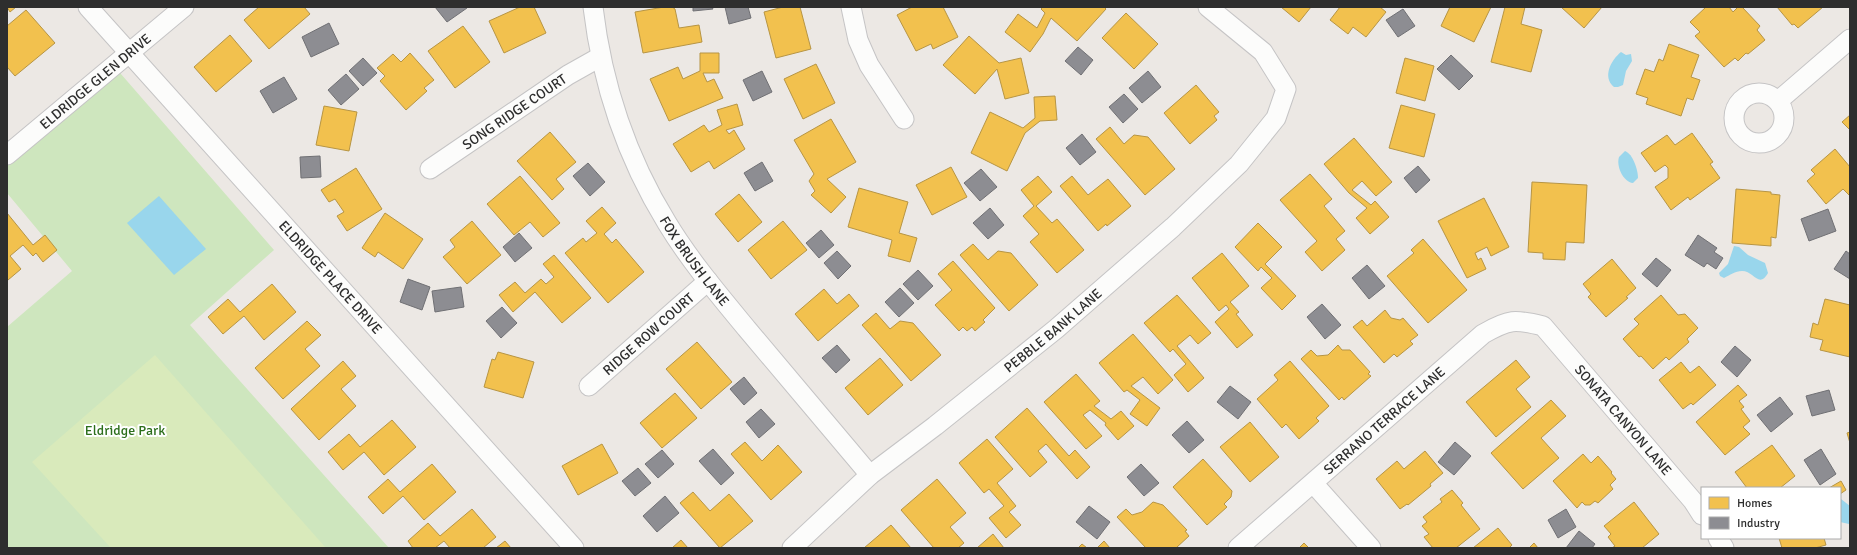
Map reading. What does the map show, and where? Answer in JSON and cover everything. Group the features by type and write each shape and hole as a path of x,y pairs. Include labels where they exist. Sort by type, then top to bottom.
{"street":[{"name":"ELDRIDGE PLACE DRIVE","path":"88,7 574,548"},
{"name":"ELDRIDGE GLEN DRIVE","path":"7,155 128,52 184,7"},
{"name":"FOX BRUSH LANE","path":"593,7 600,57 611,99 629,148 652,197 671,229 708,282 870,475"},
{"path":"851,7 858,40 869,65 904,119"},
{"name":"PEBBLE BANK LANE","path":"792,548 870,475 935,426 1056,330 1173,227 1239,164 1276,118 1286,89 1263,52 1208,7"},
{"path":"1778,101 1850,39"},
{"name":"SONG RIDGE COURT","path":"430,169 568,75 600,57"},
{"name":"RIDGE ROW COURT","path":"589,386 708,282"},
{"name":"SERRANO TERRACE LANE","path":"1238,548 1483,334 1499,325 1520,320 1543,326"},
{"name":"SONATA CANYON LANE","path":"1543,326 1693,501 1701,513"},
{"path":"1313,484 1371,548"},
{"path":"1719,539 1724,548"}],"green space":[{"name":"Eldridge Park","path":"114,66 274,250 190,325 389,548 7,548 7,327 72,271 7,193 7,162"},
{"path":"155,355 326,548 111,548 32,462"}],"water":[{"path":"1621,52 1626,55 1631,54 1632,61 1626,71 1623,85 1614,87 1610,83 1608,74 1609,69 1614,59"},
{"path":"1625,151 1633,159 1637,171 1638,178 1633,183 1629,182 1623,177 1619,169 1619,157"},
{"path":"159,196 206,249 174,275 127,223"},
{"path":"1734,246 1739,247 1748,255 1765,263 1768,273 1765,278 1759,279 1742,271 1735,272 1724,278 1720,276 1719,273 1728,264"},
{"path":"1841,499 1850,506 1849,524 1841,522"}],"building: Homes":[{"path":"7,7 16,7 10,12"},
{"path":"259,7 304,7 310,14 269,49 244,20"},
{"path":"520,7 534,7 546,33 504,53 489,21"},
{"path":"672,7 675,9 679,28 699,25 702,42 643,53 635,12"},
{"path":"783,7 800,7 811,49 776,58 764,12"},
{"path":"912,7 943,7 958,37 933,49 931,44 916,51 897,15"},
{"path":"1043,7 1104,7 1106,9 1077,41 1051,18 1043,34 1030,52 1005,32 1018,14 1037,28 1045,13 1041,9"},
{"path":"1281,7 1311,7 1299,22"},
{"path":"1340,7 1380,7 1386,12 1366,37 1353,27 1348,34 1330,20"},
{"path":"1450,7 1491,7 1474,42 1441,26"},
{"path":"1505,7 1525,7 1521,24 1542,30 1531,72 1491,62"},
{"path":"1561,7 1602,7 1584,28"},
{"path":"1706,7 1729,7 1733,12 1738,7 1742,7 1760,26 1757,30 1765,40 1748,54 1746,53 1738,61 1735,58 1724,67 1695,36 1700,32 1690,22"},
{"path":"1777,7 1823,7 1798,28 1794,24 1792,25"},
{"path":"26,10 55,43 15,76 7,67 7,26"},
{"path":"1126,13 1158,44 1134,69 1102,38"},
{"path":"463,26 490,62 455,88 428,51"},
{"path":"230,35 252,61 216,92 194,67"},
{"path":"969,36 999,63 1021,58 1029,93 1005,99 997,69 975,94 943,65"},
{"path":"1669,44 1699,55 1691,77 1700,80 1693,100 1687,98 1681,116 1646,104 1648,98 1636,94 1645,69 1654,72 1659,59 1663,61"},
{"path":"410,53 434,80 424,88 427,91 406,110 380,81 385,76 377,68 393,54 401,62"},
{"path":"700,53 719,53 719,73 703,73 707,82 714,79 723,98 669,121 650,79 678,67 683,79 700,71"},
{"path":"1405,58 1434,66 1425,101 1396,93"},
{"path":"816,64 835,103 803,119 784,79"},
{"path":"1196,85 1219,112 1214,116 1217,120 1190,144 1164,113"},
{"path":"1055,96 1057,120 1040,121 1025,133 1007,171 971,153 990,112 1023,128 1035,118 1034,97"},
{"path":"737,104 743,125 726,130 729,134 734,130 745,149 714,169 709,161 691,172 673,144 704,125 709,132 722,125 717,110"},
{"path":"1401,105 1435,114 1424,157 1389,148"},
{"path":"324,106 357,112 349,151 316,145"},
{"path":"1850,115 1850,130 1842,122"},
{"path":"831,119 856,162 827,179 846,197 831,213 811,195 815,191 809,181 814,174 794,140"},
{"path":"1110,127 1124,144 1134,135 1148,137 1175,169 1145,195 1096,139"},
{"path":"550,132 576,162 556,179 564,189 552,200 517,161"},
{"path":"1692,133 1713,162 1710,164 1720,178 1690,200 1688,197 1671,210 1655,187 1668,178 1668,168 1665,165 1655,172 1641,153 1667,135 1675,145"},
{"path":"1354,138 1392,182 1376,196 1362,181 1352,190 1371,205 1375,201 1389,217 1370,234 1356,218 1367,208 1349,193 1324,164"},
{"path":"1835,149 1850,167 1850,196 1843,189 1826,204 1807,181 1815,174 1811,170"},
{"path":"951,167 967,197 932,215 916,185"},
{"path":"356,168 382,209 347,231 337,216 344,212 335,199 329,202 321,190"},
{"path":"1310,174 1332,199 1324,206 1345,231 1336,239 1345,250 1322,271 1305,252 1317,241 1280,200"},
{"path":"520,176 560,223 543,237 530,222 514,235 487,204"},
{"path":"1038,176 1052,192 1036,206 1052,223 1057,219 1084,250 1057,273 1030,242 1039,234 1023,216 1034,206 1021,190"},
{"path":"1072,176 1088,195 1108,179 1131,206 1107,226 1106,224 1098,231 1060,186"},
{"path":"1532,182 1587,185 1584,243 1566,242 1565,260 1543,259 1543,253 1528,252"},
{"path":"859,188 908,202 899,233 917,238 910,262 888,256 892,240 848,227"},
{"path":"1736,189 1771,192 1771,194 1780,195 1776,238 1771,237 1771,246 1732,243"},
{"path":"739,194 762,222 738,242 715,214"},
{"path":"1484,198 1509,247 1491,256 1487,247 1475,253 1478,260 1481,258 1486,269 1467,278 1438,221"},
{"path":"602,207 616,223 604,234 612,243 616,239 644,272 608,303 565,253 583,238 586,242 597,233 586,221"},
{"path":"7,213 33,245 45,235 57,250 43,262 36,253 33,256 23,245 10,256 21,269 8,280 7,278"},
{"path":"385,213 423,239 403,269 378,252 375,257 362,248"},
{"path":"472,221 501,255 467,284 443,257 455,247 450,240"},
{"path":"783,221 807,250 771,279 748,250"},
{"path":"1258,223 1282,247 1265,264 1296,296 1282,310 1261,288 1272,278 1261,267 1258,271 1235,247"},
{"path":"1423,239 1467,290 1428,323 1387,276 1414,253 1411,250"},
{"path":"973,244 988,260 998,251 1011,253 1038,285 1009,311 960,255"},
{"path":"1222,253 1249,286 1230,302 1239,312 1236,314 1253,335 1237,348 1215,322 1229,309 1226,305 1219,311 1192,278"},
{"path":"554,255 591,298 562,323 535,292 513,312 499,295 515,282 525,293 541,279 546,284 554,277 543,264"},
{"path":"1612,259 1636,288 1626,297 1628,298 1606,317 1588,297 1591,294 1583,284"},
{"path":"953,261 995,308 983,320 985,322 975,331 972,327 967,331 963,327 959,331 935,305 952,290 938,274"},
{"path":"272,284 296,312 264,340 244,316 223,334 208,317 228,299 240,312"},
{"path":"824,289 837,304 849,294 859,306 818,341 795,314"},
{"path":"1177,295 1211,333 1198,344 1190,335 1177,346 1204,378 1188,392 1174,375 1186,364 1173,349 1170,352 1144,323"},
{"path":"1661,295 1678,315 1685,314 1698,328 1687,339 1689,342 1669,360 1666,357 1653,369 1641,356 1639,357 1623,339 1639,324 1634,319"},
{"path":"1825,299 1850,305 1850,357 1820,350 1823,340 1810,337 1813,323 1818,325"},
{"path":"1385,310 1391,318 1400,320 1403,318 1418,335 1410,341 1413,344 1397,357 1394,354 1384,363 1353,327 1362,320 1367,326"},
{"path":"876,313 890,329 900,321 913,323 941,355 911,381 862,325"},
{"path":"307,321 321,335 305,349 320,366 283,399 255,368"},
{"path":"1133,334 1173,380 1158,394 1143,377 1131,386 1160,408 1147,426 1130,414 1140,400 1127,390 1124,392 1099,363"},
{"path":"697,342 732,382 701,409 666,369"},
{"path":"1338,345 1342,350 1350,350 1370,372 1368,374 1371,376 1344,400 1342,397 1339,400 1301,359 1311,350 1317,356 1328,355"},
{"path":"498,352 534,362 523,398 484,387 492,359 495,360"},
{"path":"880,358 903,385 868,415 845,388"},
{"path":"1516,360 1530,377 1516,389 1531,407 1496,437 1466,402"},
{"path":"343,361 356,376 341,389 356,406 319,440 291,409"},
{"path":"1290,361 1329,406 1316,418 1319,421 1299,439 1286,424 1282,428 1257,399 1278,380 1274,375"},
{"path":"1681,362 1690,373 1699,366 1716,385 1693,405 1691,403 1683,409 1659,380"},
{"path":"1076,374 1100,401 1094,406 1111,419 1121,411 1134,426 1118,440 1105,425 1106,423 1090,410 1083,415 1102,436 1086,449 1044,402"},
{"path":"1738,385 1747,395 1739,401 1744,407 1741,409 1750,421 1743,427 1750,434 1725,455 1696,422"},
{"path":"675,393 697,418 662,448 640,423"},
{"path":"1551,400 1566,416 1541,438 1559,458 1523,489 1491,453"},
{"path":"1027,408 1069,456 1075,450 1090,467 1077,479 1046,444 1038,451 1047,462 1030,477 995,437"},
{"path":"392,420 416,447 384,475 364,452 343,470 328,452 349,434 360,447"},
{"path":"1250,422 1279,457 1250,482 1220,447"},
{"path":"1850,432 1850,443 1847,433"},
{"path":"987,439 1013,469 997,483 1016,506 1009,512 1021,525 1006,538 989,518 1004,506 989,489 984,493 959,463"},
{"path":"745,442 762,461 778,445 802,472 771,500 731,454"},
{"path":"602,444 618,473 578,495 562,466"},
{"path":"1772,445 1795,476 1781,487 1746,487 1735,472"},
{"path":"1425,451 1443,473 1430,484 1431,486 1408,505 1407,504 1400,509 1376,479 1397,461 1404,469"},
{"path":"1583,454 1591,463 1598,456 1616,479 1610,485 1613,489 1598,503 1595,501 1590,505 1585,505 1582,502 1577,508 1553,481"},
{"path":"1203,459 1232,491 1231,497 1224,504 1227,507 1207,525 1173,487"},
{"path":"432,464 456,492 424,520 403,496 383,514 368,497 388,479 400,492"},
{"path":"937,479 966,513 950,527 964,543 958,548 934,548 901,510"},
{"path":"1841,481 1846,490 1841,493 1841,487 1831,487"},
{"path":"1452,490 1463,503 1461,505 1480,529 1456,548 1433,548 1424,537 1429,534 1422,526 1427,522 1423,517 1442,502 1440,499"},
{"path":"693,492 710,511 729,494 753,521 720,548 680,503"},
{"path":"1153,502 1163,505 1187,530 1185,531 1189,536 1176,548 1146,548 1117,517 1126,509 1132,515 1142,512"},
{"path":"1634,502 1659,534 1642,548 1612,548 1615,546 1608,537 1611,534 1604,526"},
{"path":"472,509 496,537 483,548 450,548 444,541 435,548 413,548 408,541 428,523 440,536"},
{"path":"891,525 911,548 864,548"},
{"path":"1498,528 1512,545 1509,548 1473,548"},
{"path":"993,534 1004,548 977,548"},
{"path":"1779,539 1824,539 1826,545 1815,548 1782,548"},
{"path":"681,540 688,548 672,548"},
{"path":"505,541 511,548 496,548"},
{"path":"1104,541 1110,548 1097,548"},
{"path":"1304,543 1309,548 1299,548"},
{"path":"1534,543 1538,548 1529,548"},
{"path":"1082,544 1087,548 1078,548"}],"building: Industry":[{"path":"435,7 466,7 467,8 447,22"},
{"path":"693,7 712,7 713,9 693,11"},
{"path":"725,7 748,7 751,18 729,24"},
{"path":"1403,9 1415,26 1398,37 1386,20"},
{"path":"329,23 339,44 311,57 302,37"},
{"path":"1078,47 1093,60 1081,75 1065,61"},
{"path":"1451,55 1473,76 1459,90 1437,69"},
{"path":"363,58 377,73 363,86 349,71"},
{"path":"762,71 772,92 753,101 743,80"},
{"path":"1148,71 1161,87 1142,103 1129,88"},
{"path":"346,74 359,89 341,105 328,90"},
{"path":"284,77 297,99 273,113 260,91"},
{"path":"1124,94 1138,109 1123,123 1109,107"},
{"path":"1082,134 1096,152 1080,165 1066,148"},
{"path":"320,156 321,177 301,178 300,157"},
{"path":"762,162 773,181 755,191 744,173"},
{"path":"588,163 605,182 590,196 573,176"},
{"path":"1418,166 1430,180 1416,193 1404,178"},
{"path":"981,169 997,187 980,201 964,183"},
{"path":"990,208 1004,225 988,239 973,223"},
{"path":"1828,209 1836,231 1809,241 1801,219"},
{"path":"821,230 834,245 819,258 806,243"},
{"path":"519,233 532,248 515,262 503,247"},
{"path":"1698,235 1717,248 1714,252 1723,258 1716,269 1707,263 1704,267 1685,255"},
{"path":"837,251 851,266 838,279 824,263"},
{"path":"1846,251 1850,254 1850,279 1834,269"},
{"path":"1656,258 1671,270 1657,287 1642,274"},
{"path":"1367,265 1385,286 1369,299 1352,278"},
{"path":"918,270 933,286 918,300 903,284"},
{"path":"408,279 430,287 422,310 400,302"},
{"path":"461,287 464,307 435,312 432,291"},
{"path":"900,288 914,303 899,317 885,302"},
{"path":"1322,304 1341,325 1325,339 1307,317"},
{"path":"502,307 517,323 501,338 486,321"},
{"path":"837,345 850,360 836,373 822,358"},
{"path":"1735,346 1751,360 1737,377 1721,362"},
{"path":"744,377 757,393 744,405 730,389"},
{"path":"1230,386 1251,402 1238,419 1217,402"},
{"path":"1829,390 1835,410 1812,416 1806,396"},
{"path":"1780,397 1793,414 1771,432 1757,415"},
{"path":"761,409 775,424 759,438 746,422"},
{"path":"1187,421 1204,440 1189,453 1172,435"},
{"path":"1455,442 1471,456 1454,475 1438,462"},
{"path":"713,449 734,473 721,485 699,461"},
{"path":"1821,449 1836,474 1820,485 1804,460"},
{"path":"662,450 674,464 658,478 645,464"},
{"path":"1141,464 1159,483 1144,496 1127,477"},
{"path":"638,468 651,483 635,496 622,481"},
{"path":"665,496 679,513 657,532 643,516"},
{"path":"1089,506 1110,522 1097,539 1076,522"},
{"path":"1566,509 1576,527 1558,538 1548,520"},
{"path":"1579,531 1595,544 1592,548 1566,548"}]}
